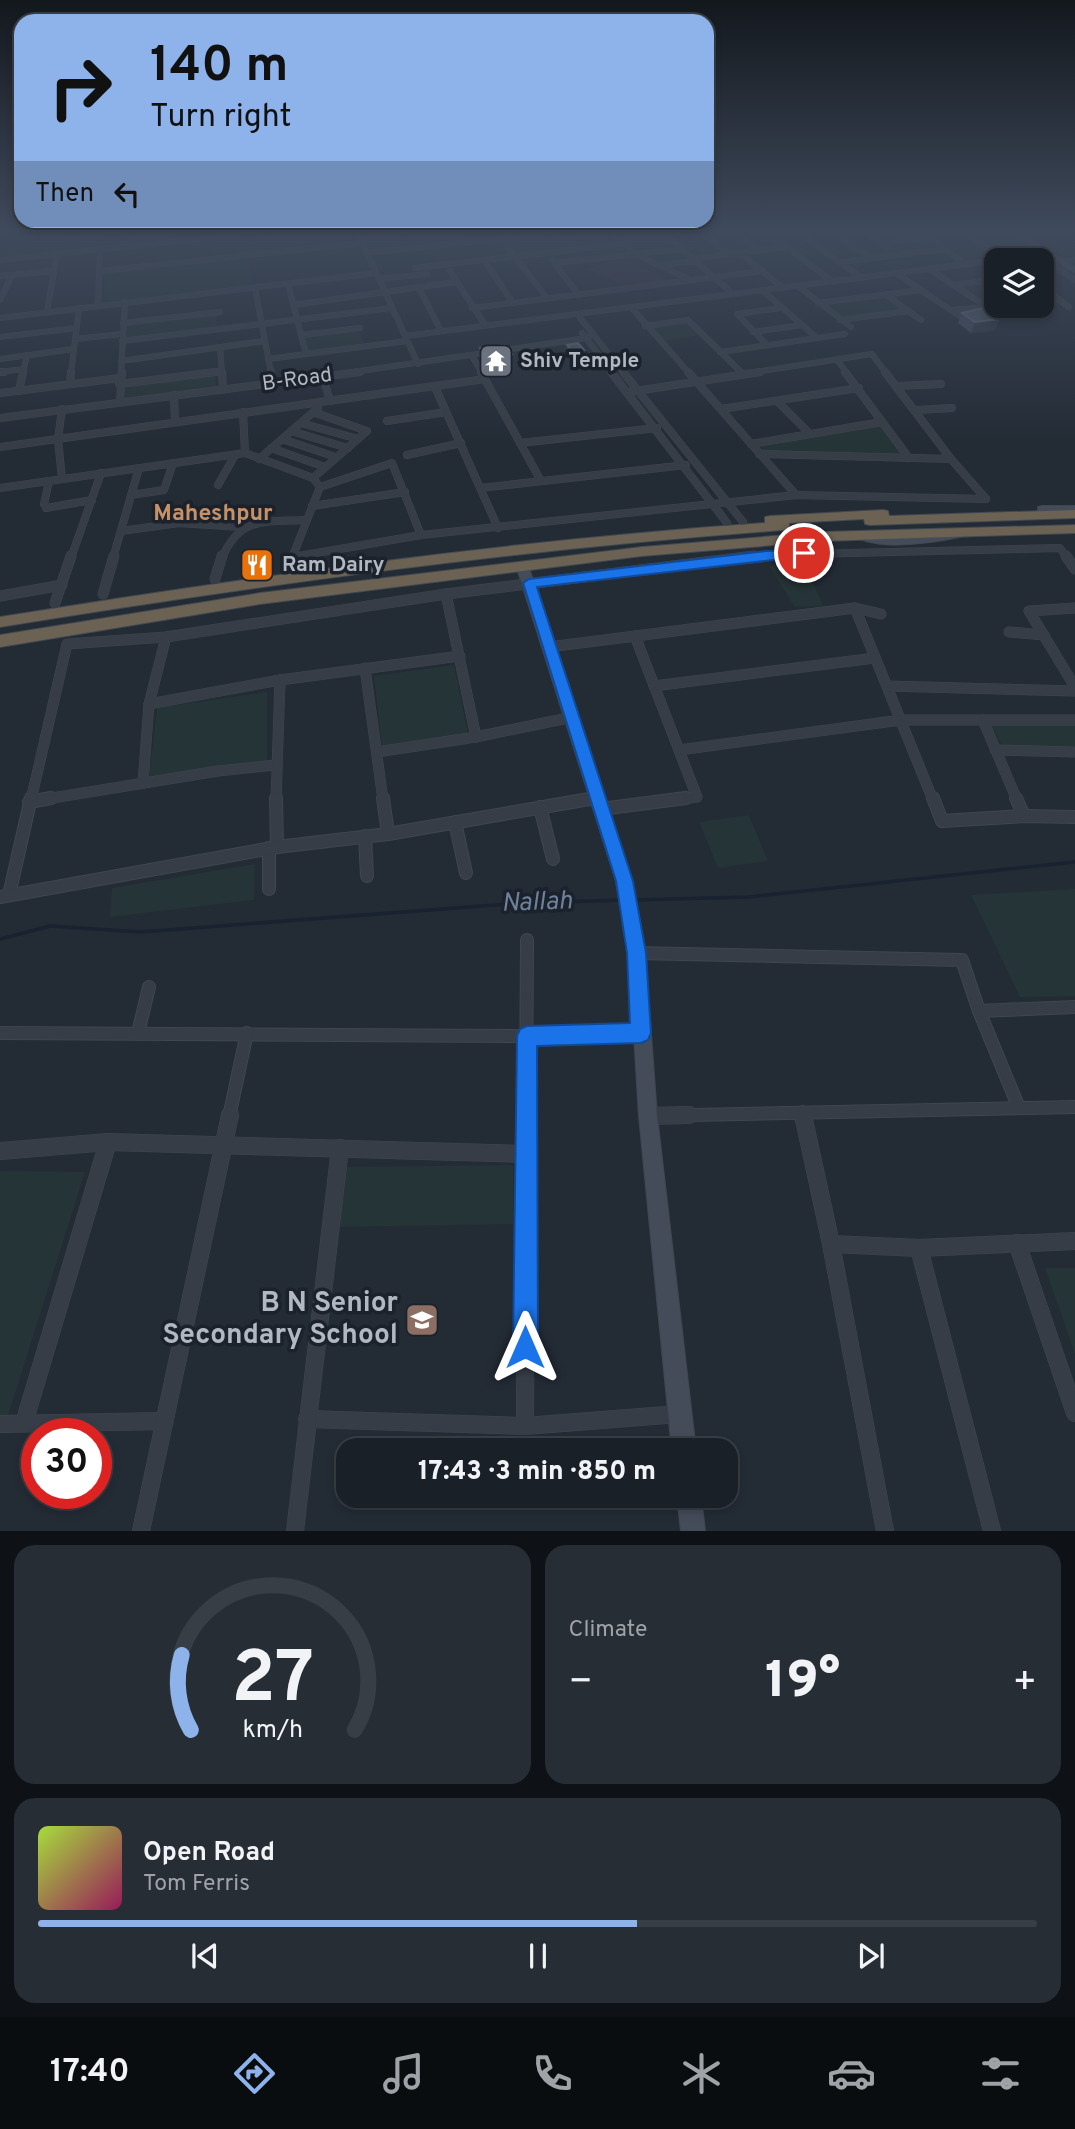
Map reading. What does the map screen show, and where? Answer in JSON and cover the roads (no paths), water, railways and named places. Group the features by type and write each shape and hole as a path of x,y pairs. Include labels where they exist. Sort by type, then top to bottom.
{"highway":[{"path":"0,632 193,599 735,522 1042,509 1072,521"},
{"path":"0,622 194,590 698,531 916,518 1072,521"},
{"path":"0,611 215,579 290,562 463,560 694,539 1072,521"},
{"path":"0,640 463,560 522,565 704,545 859,533"}],"street":[{"path":"47,312 49,302"},
{"path":"0,318 122,302"},
{"path":"120,402 125,302"},
{"path":"220,302 222,328"},
{"path":"257,302 272,383"},
{"path":"305,302 293,304 306,354"},
{"path":"389,302 418,364"},
{"path":"426,302 441,331"},
{"path":"469,302 485,325"},
{"path":"472,308 517,302"},
{"path":"268,359 367,346 441,331 669,302"},
{"path":"776,302 817,338"},
{"path":"818,303 823,302"},
{"path":"897,302 921,320"},
{"path":"940,302 961,317"},
{"path":"1063,302 1069,307"},
{"path":"818,303 851,327"},
{"path":"631,307 694,382 796,495"},
{"path":"767,345 737,314 781,307"},
{"path":"952,310 984,307"},
{"path":"70,384 79,308"},
{"path":"75,339 222,328 392,308"},
{"path":"840,320 909,311"},
{"path":"123,323 220,312"},
{"path":"355,312 367,346"},
{"path":"573,315 638,390 729,504 735,522"},
{"path":"645,326 688,320 743,374"},
{"path":"753,332 802,325"},
{"path":"0,337 77,328"},
{"path":"301,335 360,328"},
{"path":"720,352 845,334"},
{"path":"590,336 715,505 735,522"},
{"name":"B-Road","path":"0,418 418,364 590,336"},
{"path":"121,361 264,341"},
{"path":"219,346 223,390"},
{"path":"0,359 74,349"},
{"path":"290,562 421,535 796,495 986,499 951,459 872,354 629,392"},
{"path":"19,391 27,355"},
{"path":"472,356 541,481"},
{"path":"837,360 909,458"},
{"path":"0,372 24,369"},
{"path":"0,393 220,371"},
{"path":"323,376 330,401"},
{"path":"0,447 485,379"},
{"path":"897,386 941,384"},
{"path":"435,387 498,528"},
{"path":"721,410 859,388"},
{"path":"174,395 175,422"},
{"path":"778,402 810,434"},
{"path":"259,459 321,405"},
{"path":"916,410 952,408"},
{"path":"62,410 58,439 62,479"},
{"path":"243,412 245,453"},
{"path":"313,412 366,431 313,478"},
{"path":"387,421 446,412"},
{"path":"301,422 358,439"},
{"path":"751,444 882,422"},
{"path":"520,443 657,428"},
{"path":"291,431 348,448"},
{"path":"282,439 336,457"},
{"path":"407,455 461,443"},
{"path":"271,448 325,467"},
{"path":"0,488 245,453 313,478 320,487"},
{"path":"759,454 951,459"},
{"path":"218,485 235,455"},
{"path":"131,495 164,491 173,463"},
{"path":"290,562 320,487 392,463 421,535"},
{"path":"480,488 698,466"},
{"path":"103,594 139,468"},
{"path":"55,603 101,473"},
{"path":"49,481 45,506 92,500"},
{"path":"312,506 405,492"},
{"path":"215,579 224,547 241,527 251,522 306,520"},
{"path":"121,531 179,523 241,527"},
{"path":"635,636 697,797 540,807 388,834 273,848 4,896 67,644 166,637 446,594 766,555 1060,548 1075,569"},
{"path":"522,565 624,881 636,953 648,1116 682,1438"},
{"path":"0,596 62,585"},
{"path":"446,594 476,737"},
{"path":"549,647 855,608 881,614"},
{"path":"855,608 942,821 1024,816 1075,817"},
{"path":"1075,608 1029,611 1075,689"},
{"path":"1009,632 1044,635"},
{"path":"143,783 149,704 166,637"},
{"path":"149,704 280,680 460,656"},
{"path":"654,686 875,658"},
{"path":"365,668 388,834"},
{"path":"269,889 280,680"},
{"path":"887,686 1075,689"},
{"path":"377,752 476,737 573,717"},
{"path":"679,750 901,720 1075,720"},
{"path":"983,720 1024,816"},
{"path":"995,750 1075,752"},
{"path":"29,802 276,765"},
{"path":"540,807 553,859"},
{"path":"456,822 466,873"},
{"path":"365,836 367,876"},
{"path":"525,1426 527,940"},
{"path":"636,953 962,960 979,1011 1019,1108"},
{"path":"138,1033 149,987"},
{"path":"979,1011 1075,1007"},
{"path":"0,1033 527,1036 641,1033"},
{"path":"141,1531 221,1145 247,1033"},
{"path":"648,1116 1075,1107"},
{"path":"802,1112 831,1244 885,1531"},
{"path":"0,1151 108,1142 526,1154"},
{"path":"25,1418 108,1142"},
{"path":"295,1531 340,1148"},
{"path":"831,1244 919,1248 1075,1241"},
{"path":"1017,1243 1075,1413"},
{"path":"919,1248 992,1531"},
{"path":"307,1419 525,1426 679,1414"},
{"path":"112,1422 165,1421"},
{"path":"0,1424 21,1423"},
{"path":"690,1508 693,1531"}],"waterway":[{"name":"Nallah","path":"634,900 748,897 1075,862"},
{"name":"Nallah","path":"0,939 50,926 141,932 508,904 620,900"}],"place":[{"name":"Shiv Temple","path":"496,361"},
{"name":"Ram Dairy","path":"257,565"},
{"name":"B N Senior Secondary School","path":"422,1320"}],"district":[{"name":"Maheshpur","path":"213,514"}]}
